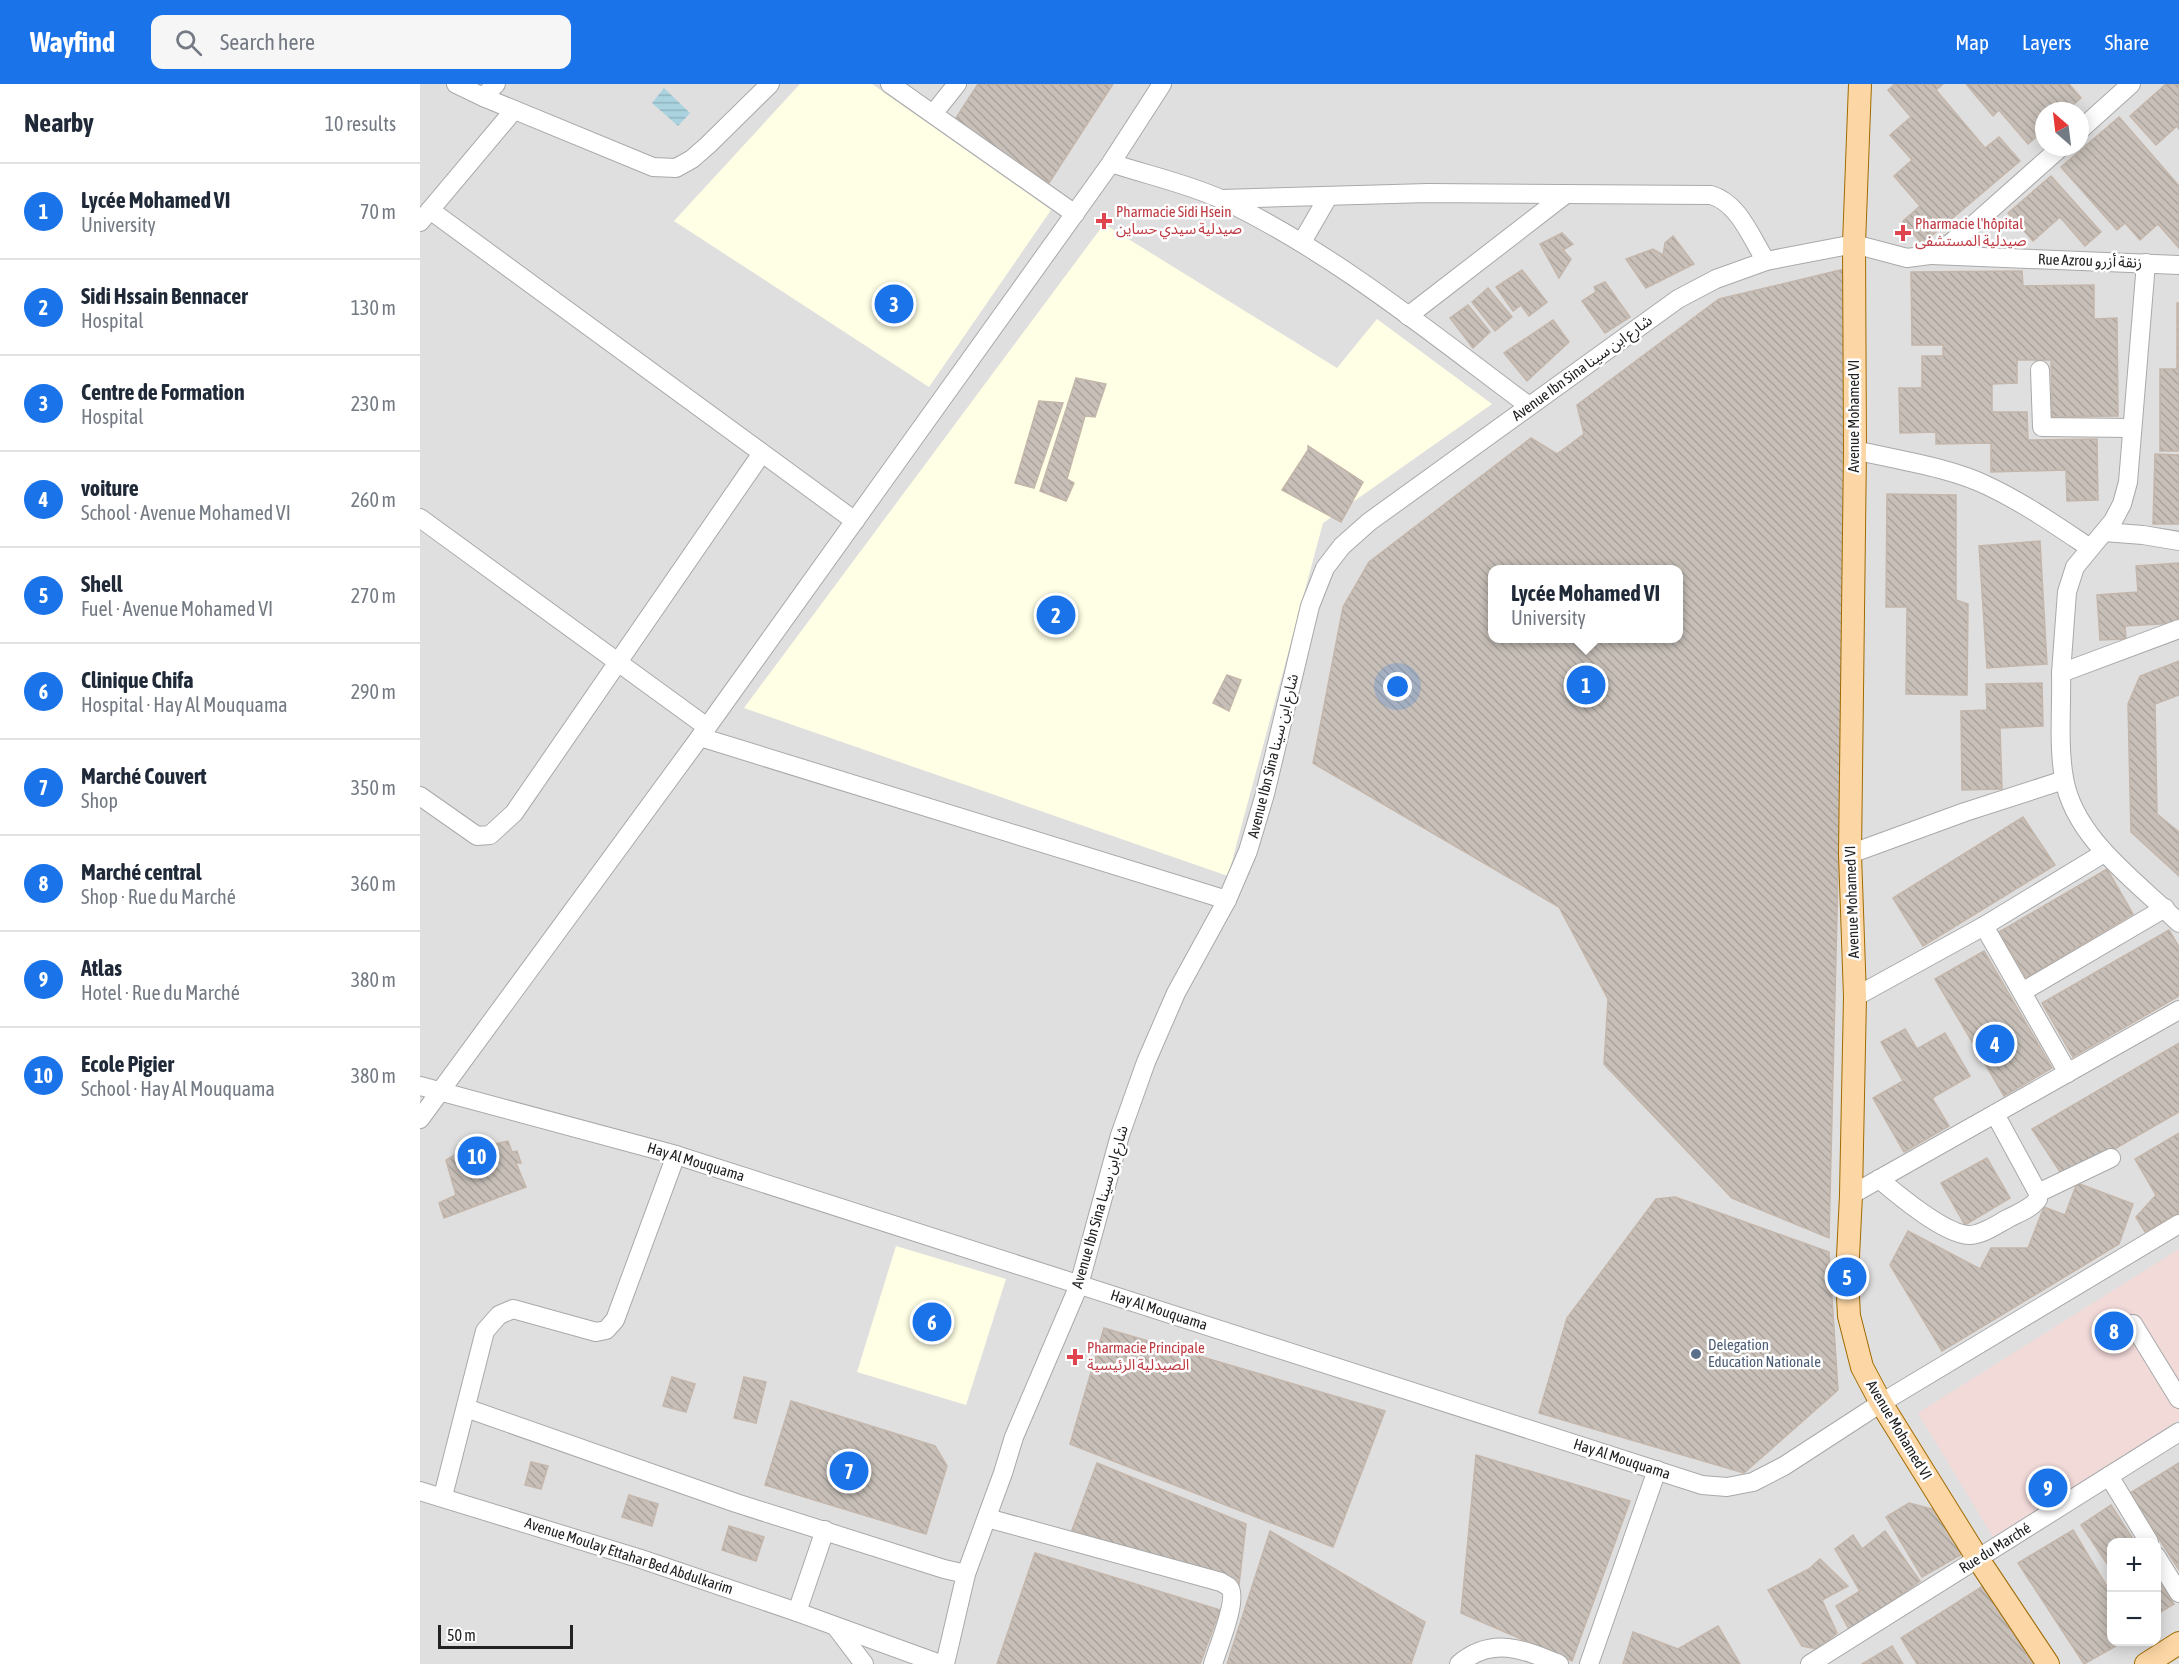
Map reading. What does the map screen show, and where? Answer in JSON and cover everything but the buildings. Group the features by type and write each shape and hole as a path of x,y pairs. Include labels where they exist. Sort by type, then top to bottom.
{"main road":[{"name":"Avenue Mohamed VI","path":"1860,84 1854,244 1855,450 1850,854 1854,997 1851,1195 1847,1277 1849,1316 1862,1367 1881,1403 1978,1559 2048,1664"},
{"path":"2146,1664 2179,1644"}],"street":[{"path":"456,84 653,167 676,168 708,145 770,84"},
{"path":"483,97 496,84"},
{"path":"890,84 1075,214"},
{"path":"933,114 957,84"},
{"path":"420,1119 429,1089 703,732 1075,214 1162,84"},
{"path":"2089,121 2127,85"},
{"path":"514,110 425,216 855,521"},
{"path":"1930,255 1948,245 1971,227 2051,156"},
{"path":"1111,163 1221,199 1302,242 1408,316 1529,406"},
{"path":"1221,199 1428,194 1711,195 1721,198 1731,206 1766,261"},
{"path":"1408,316 1566,194"},
{"path":"1302,242 1328,197"},
{"name":"Rue Azrou زنقة أزرو","path":"1854,244 1907,258 1930,255 2179,265"},
{"name":"Avenue Ibn Sina شارع ابن سينا","path":"945,1664 966,1574 1014,1437 1079,1284 1120,1135 1146,1062 1176,993 1227,900 1248,851 1266,794 1310,606 1325,568 1342,546 1370,522 1678,299 1716,279 1766,261 1854,244"},
{"path":"2146,263 2128,482 2122,504 2104,532 2075,567 2067,592 2061,673 2064,780 2077,816 2104,853 2179,923"},
{"path":"2040,370 2042,426 2132,428"},
{"path":"1855,450 1948,472 1986,485 2024,505 2090,548"},
{"path":"420,796 477,836 489,835 514,813 762,453"},
{"path":"420,518 618,663 703,732 1227,900"},
{"path":"2104,532 2179,541"},
{"path":"2061,673 2179,629"},
{"path":"1850,854 1965,812 2064,780"},
{"path":"1854,997 1984,926 2104,853"},
{"path":"2022,992 2165,908"},
{"path":"1984,926 2068,1073"},
{"path":"1851,1195 2179,1010"},
{"name":"Hay Al Mouquama","path":"429,1089 676,1155 1702,1485 1727,1487 1753,1482 1784,1466 1881,1403 2179,1224"},
{"path":"1879,1179 1917,1211 1957,1232 1969,1235 1981,1232 2031,1206 2038,1199 2038,1193 1995,1114"},
{"path":"443,1497 485,1331 499,1315 513,1309 596,1332 606,1330 615,1320 676,1155"},
{"path":"2038,1193 2111,1158"},
{"path":"2133,1324 2179,1399"},
{"path":"466,1408 736,1503 966,1574"},
{"name":"Rue du Marché","path":"1810,1664 2179,1432"},
{"path":"1589,1664 1656,1470"},
{"path":"2109,1476 2147,1538"},
{"name":"Avenue Moulay Ettahar Bed Abdulkarim","path":"420,1491 641,1559 940,1664"},
{"path":"987,1518 1210,1579 1229,1587 1232,1594 1231,1605 1213,1664"},
{"path":"797,1612 825,1530"},
{"path":"2161,1563 2179,1593"},
{"path":"836,1627 864,1664"},
{"path":"1459,1664 1469,1655 1491,1647 1532,1653 1559,1664"}],"shaded area":[{"path":"420,84 2179,84 2179,1664 420,1664"},
{"path":"800,84 872,84 1051,210 929,387 674,221"},
{"path":"1104,224 1337,368 1377,319 1492,404 1323,523 1228,876 744,708"},
{"path":"896,1246 1006,1279 966,1405 857,1372"},
{"path":"2179,1249 2179,1420 1993,1537 1918,1413"}],"water":[{"path":"664,88 690,113 678,126 652,103"}],"place":[{"name":"Pharmacie Sidi Hsein صيدلية سيدي حساين","path":"1104,221"},
{"name":"Pharmacie l'hôpital صيدلية المستشفى","path":"1903,233"},
{"name":"Centre de Formation","path":"894,304"},
{"name":"Sidi Hssain Bennacer","path":"1056,615"},
{"name":"Lycée Mohamed VI","path":"1586,685"},
{"name":"voiture","path":"1995,1044"},
{"name":"Ecole Pigier","path":"477,1156"},
{"name":"Shell","path":"1847,1277"},
{"name":"Clinique Chifa","path":"932,1322"},
{"name":"Marché central","path":"2114,1331"},
{"name":"Delegation Education Nationale","path":"1696,1354"},
{"name":"Pharmacie Principale الصيدلية الرئيسية","path":"1075,1357"},
{"name":"Marché Couvert","path":"849,1471"},
{"name":"Atlas","path":"2048,1488"}]}
